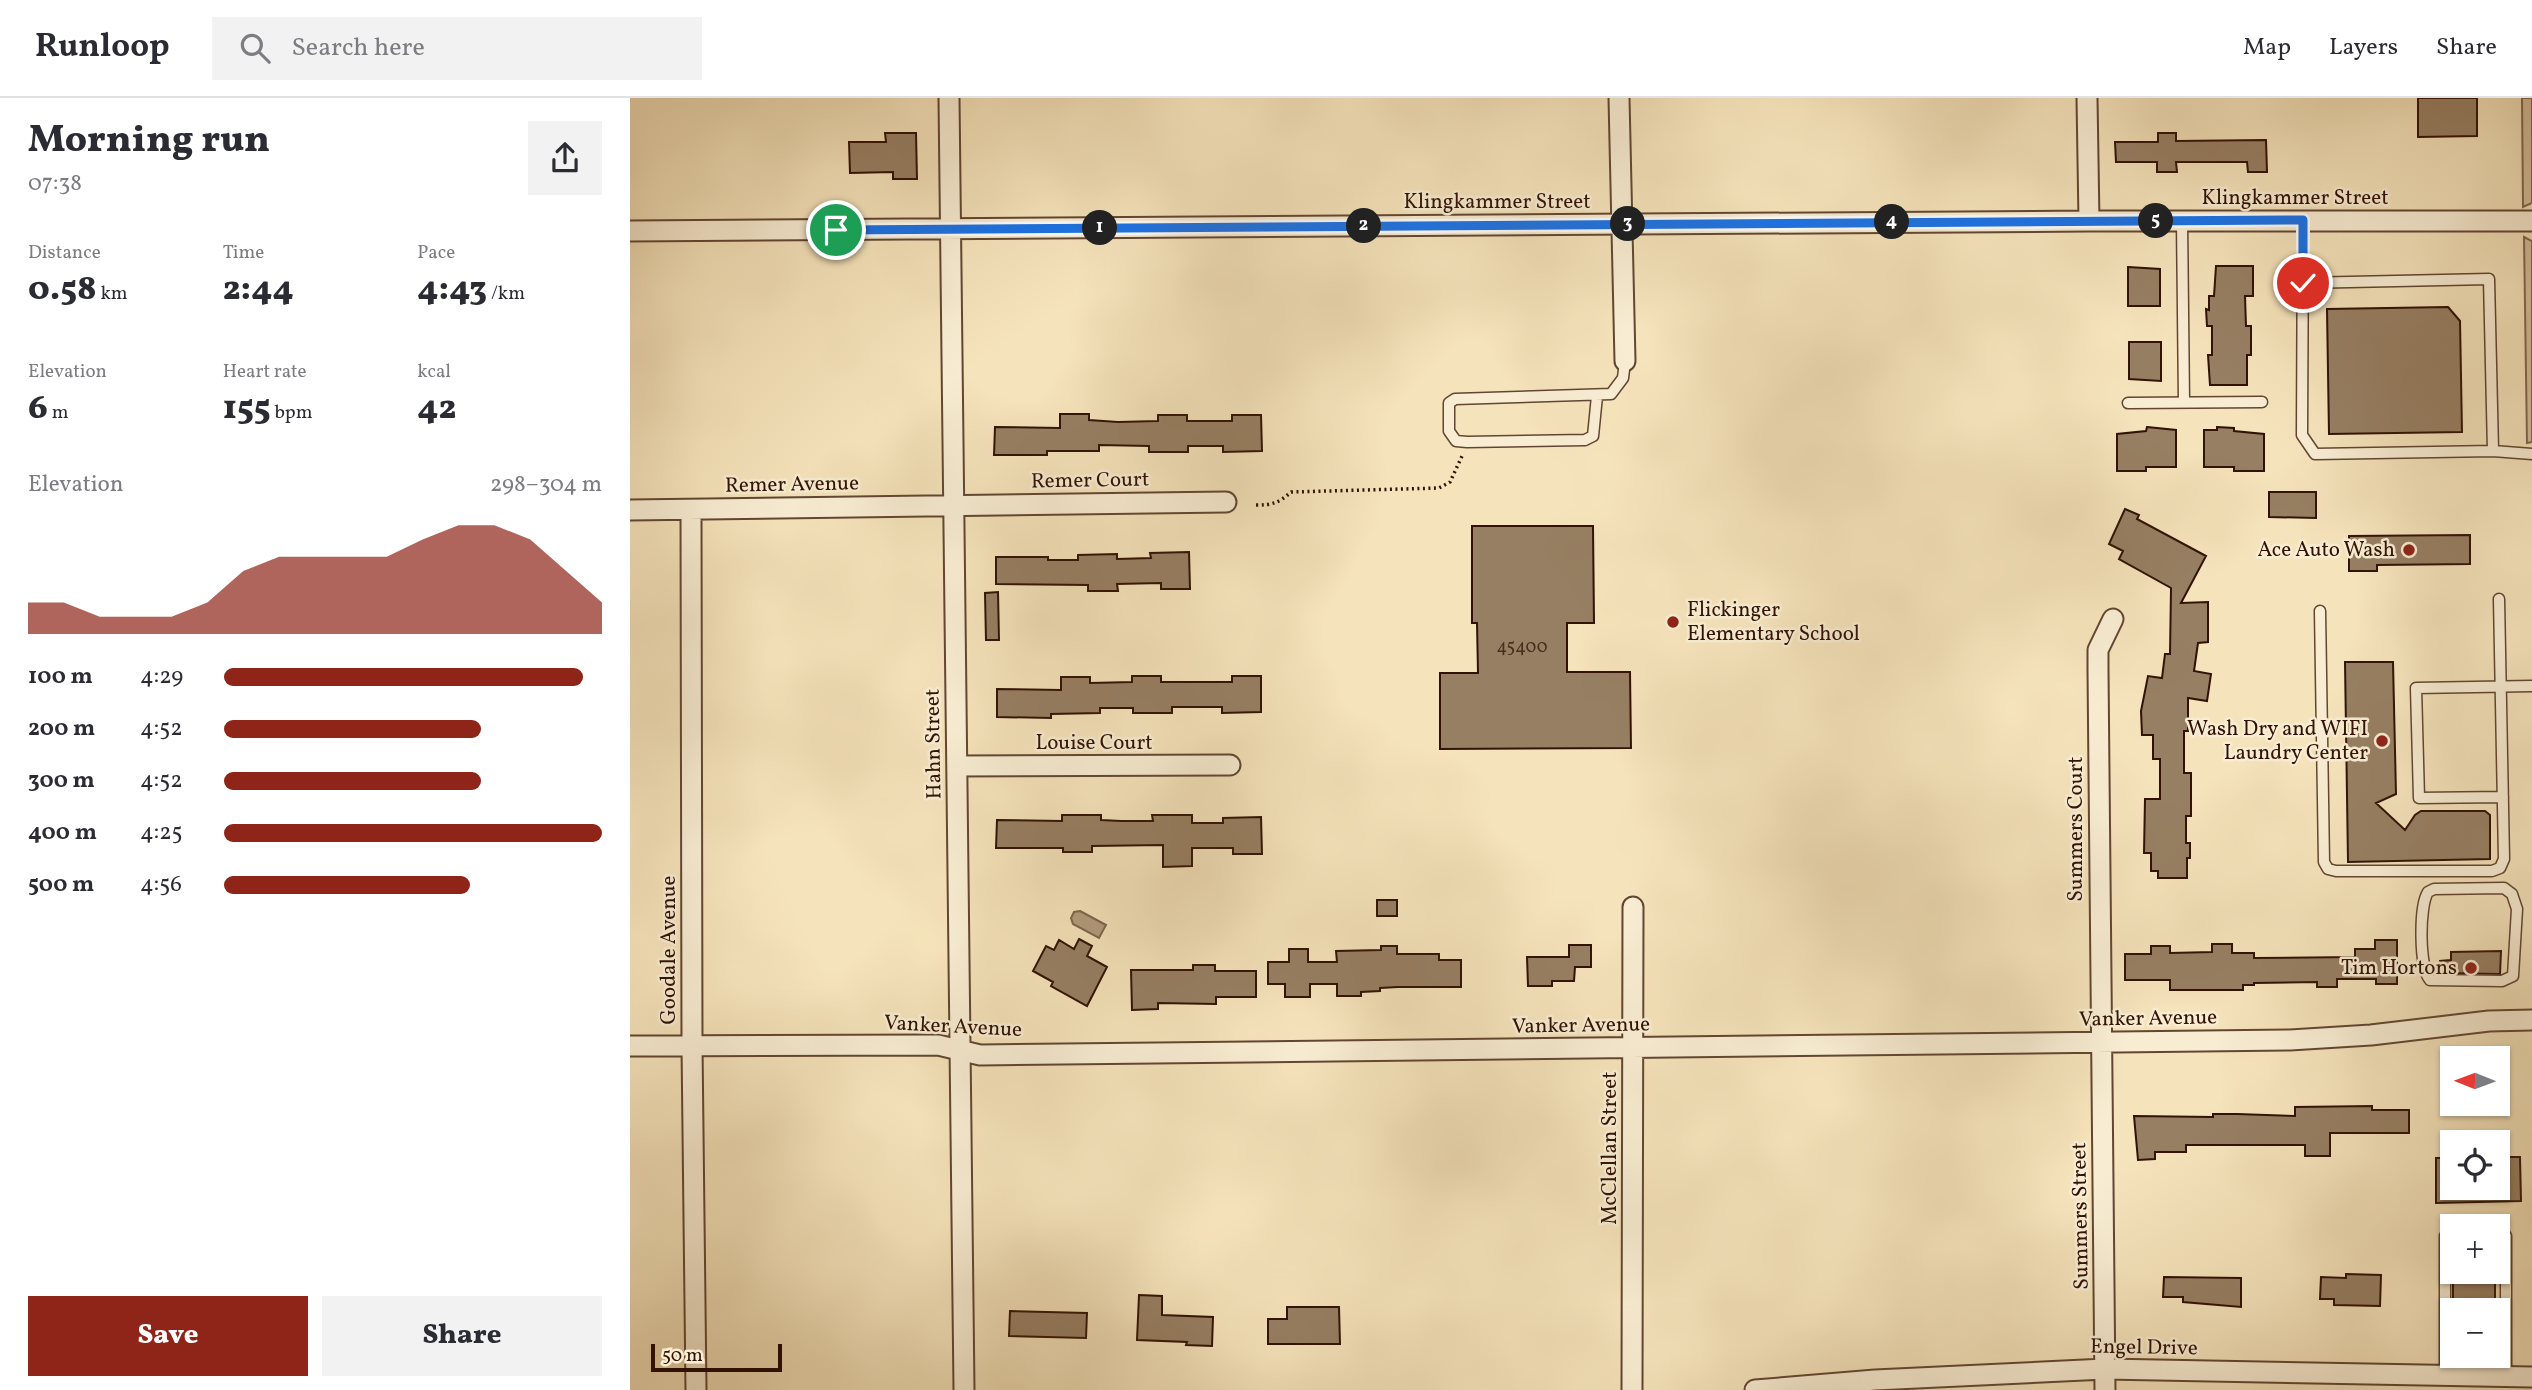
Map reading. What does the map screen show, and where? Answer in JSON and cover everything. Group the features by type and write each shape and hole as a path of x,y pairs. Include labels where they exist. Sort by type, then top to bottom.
{"street":[{"name":"Hahn Street","path":"949,98 964,1390"},
{"path":"1619,98 1625,362"},
{"path":"2087,98 2089,221"},
{"name":"Klingkammer Street","path":"630,231 2089,221 2532,221"},
{"name":"Remer Court","path":"954,505 1226,502"},
{"name":"Remer Avenue","path":"630,510 954,505"},
{"name":"Goodale Avenue","path":"691,509 696,1390"},
{"name":"Summers Court","path":"2101,1042 2098,650 2113,618"},
{"name":"Louise Court","path":"957,766 1230,765"},
{"name":"McClellan Street","path":"1632,1390 1633,906"},
{"name":"Vanker Avenue","path":"630,1046 938,1045 980,1055 2290,1040 2371,1035 2489,1021 2532,1020"},
{"name":"Summers Street","path":"2101,1042 2105,1390"},
{"name":"Engel Drive","path":"1755,1390 1875,1380 2105,1369 2532,1377"}],"lane":[{"path":"2303,220 2302,435 2315,454 2493,451 2532,454"},
{"path":"2182,221 2184,402"},
{"path":"2303,283 2489,279 2493,451"},
{"path":"1597,396 1592,436 1586,440 1467,442 1456,441 1449,431 1449,403 1455,398 1611,394 1623,378 1625,362"},
{"path":"2128,402 2262,402"},
{"path":"2320,611 2324,862 2328,869 2491,871 2500,868 2504,859 2499,599"},
{"path":"2503,797 2419,798 2416,688 2532,686"},
{"path":"2504,888 2515,898 2516,924 2514,972 2510,978 2502,981 2434,982 2426,976 2423,967 2422,908 2425,896 2431,890 2504,888"},
{"path":"2445,1375 2445,1236 2456,1221 2489,1220 2496,1222 2506,1236 2506,1376"}],"path":[{"path":"1256,505 1273,505 1281,502 1291,492 1439,488 1450,482 1459,467 1467,442"}],"shaded area":[{"path":"2522,98 2532,98 2532,203 2523,207"},
{"path":"2524,237 2532,241 2532,442 2527,443"},
{"path":"1080,911 1106,925 1099,938 1073,924 1071,918 1074,912"}],"building":[{"path":"2418,98 2477,98 2477,136 2418,137"},
{"path":"885,133 916,133 917,179 893,179 893,172 850,173 849,142 886,142"},
{"path":"2158,133 2176,133 2176,141 2266,140 2267,172 2248,172 2247,162 2176,162 2177,172 2157,172 2157,162 2116,162 2115,142 2158,142"},
{"path":"2216,266 2253,266 2253,296 2245,296 2246,326 2251,326 2247,385 2210,385 2208,355 2212,355 2212,326 2207,326 2206,309 2209,310 2209,296 2214,296"},
{"path":"2128,267 2160,269 2160,306 2128,306"},
{"path":"2448,307 2460,321 2462,432 2329,434 2327,309"},
{"path":"2129,342 2161,342 2161,381 2129,379"},
{"path":"1060,414 1089,414 1089,420 1118,422 1158,421 1158,415 1187,415 1187,421 1232,421 1232,415 1261,415 1262,451 1223,452 1223,446 1188,446 1188,452 1149,452 1149,446 1099,445 1099,451 994,455 995,427 1060,428"},
{"path":"2147,427 2176,430 2176,467 2117,471 2117,434 2146,431"},
{"path":"2217,427 2264,434 2264,471 2204,467 2204,430 2217,430"},
{"path":"2269,492 2316,492 2316,518 2269,517"},
{"path":"2125,509 2139,515 2137,519 2206,556 2181,603 2208,602 2208,642 2198,643 2194,671 2211,674 2207,701 2188,698 2188,731 2184,731 2184,773 2191,773 2191,816 2186,816 2186,843 2190,843 2187,878 2158,878 2158,871 2151,871 2151,853 2144,853 2145,799 2160,799 2160,759 2153,759 2153,735 2142,735 2141,711 2148,676 2162,678 2165,654 2170,654 2171,588 2119,559 2123,551 2109,544"},
{"path":"1472,526 1593,526 1594,623 1567,623 1567,672 1630,672 1631,748 1440,749 1440,673 1478,673 1477,623 1472,623"},
{"name":"Ace Auto Wash","path":"2470,535 2470,564 2377,565 2377,571 2349,571 2349,536"},
{"path":"1189,552 1190,589 1161,589 1161,583 1117,584 1118,591 1088,591 1088,585 996,584 996,557 1078,560 1078,555 1117,554 1117,559 1151,558 1150,553"},
{"path":"998,592 999,640 986,640 985,593"},
{"path":"2345,662 2393,662 2396,794 2376,803 2405,830 2421,811 2485,811 2490,815 2490,859 2348,862"},
{"path":"1132,676 1161,676 1161,682 1232,682 1232,676 1261,676 1261,712 1222,713 1222,707 1172,707 1172,713 1133,713 1133,708 1100,708 1100,713 1051,714 1051,718 997,717 997,689 1061,690 1061,677 1090,677 1090,683 1132,682"},
{"path":"1062,815 1101,815 1101,820 1153,821 1152,815 1192,815 1192,823 1223,823 1223,818 1261,817 1262,854 1233,854 1233,848 1192,848 1192,866 1163,867 1163,845 1092,846 1092,852 1063,852 1063,848 996,848 997,820 1062,821"},
{"path":"1377,900 1397,900 1397,916 1377,916"},
{"path":"1079,939 1092,946 1087,956 1107,967 1087,1006 1051,986 1053,982 1033,971 1046,946 1054,950 1059,940 1074,949"},
{"path":"2375,940 2397,940 2397,984 2376,984 2376,979 2337,979 2337,987 2317,987 2317,982 2254,983 2243,985 2243,990 2170,990 2170,980 2125,980 2125,954 2151,954 2151,946 2170,946 2170,953 2212,952 2212,944 2232,944 2232,953 2254,953 2254,958 2355,957 2355,949 2375,949"},
{"path":"1569,945 1591,945 1591,967 1575,967 1574,981 1552,981 1552,986 1528,986 1527,957 1569,957"},
{"path":"1381,946 1397,946 1397,954 1439,954 1439,960 1461,960 1461,987 1380,988 1380,991 1361,992 1361,996 1337,996 1337,984 1310,984 1310,997 1285,997 1285,984 1268,984 1268,962 1289,962 1289,949 1308,949 1308,962 1337,962 1336,951 1381,950"},
{"name":"Tim Hortons","path":"2501,951 2500,974 2440,973 2440,961 2451,960 2451,952"},
{"path":"1193,965 1215,965 1215,971 1256,971 1256,997 1216,997 1216,1004 1158,1003 1158,1009 1132,1010 1131,970 1193,970"},
{"path":"2372,1106 2372,1110 2409,1110 2409,1133 2330,1133 2330,1156 2305,1156 2305,1145 2186,1145 2186,1152 2155,1152 2155,1159 2138,1160 2134,1116 2295,1116 2295,1107"},
{"path":"2510,1157 2520,1157 2521,1201 2436,1203 2436,1158 2440,1158 2440,1200 2510,1200"},
{"path":"2346,1274 2381,1275 2380,1306 2334,1305 2334,1299 2320,1299 2321,1277 2346,1278"},
{"path":"2164,1277 2241,1278 2241,1307 2183,1302 2183,1297 2163,1297"},
{"path":"2453,1284 2495,1284 2495,1298 2453,1298"},
{"path":"1139,1295 1162,1296 1162,1315 1213,1317 1212,1346 1137,1340"},
{"path":"1287,1307 1339,1307 1340,1344 1268,1344 1268,1319 1287,1319"},
{"path":"1010,1311 1087,1313 1086,1338 1009,1336"}],"place":[{"name":"Ace Auto Wash","path":"2409,550"},
{"name":"Flickinger Elementary School","path":"1673,622"},
{"name":"Wash Dry and WIFI Laundry Center","path":"2382,741"},
{"name":"Tim Hortons","path":"2471,968"}],"route":[{"path":"836,230 2303,220 2303,283"}]}
